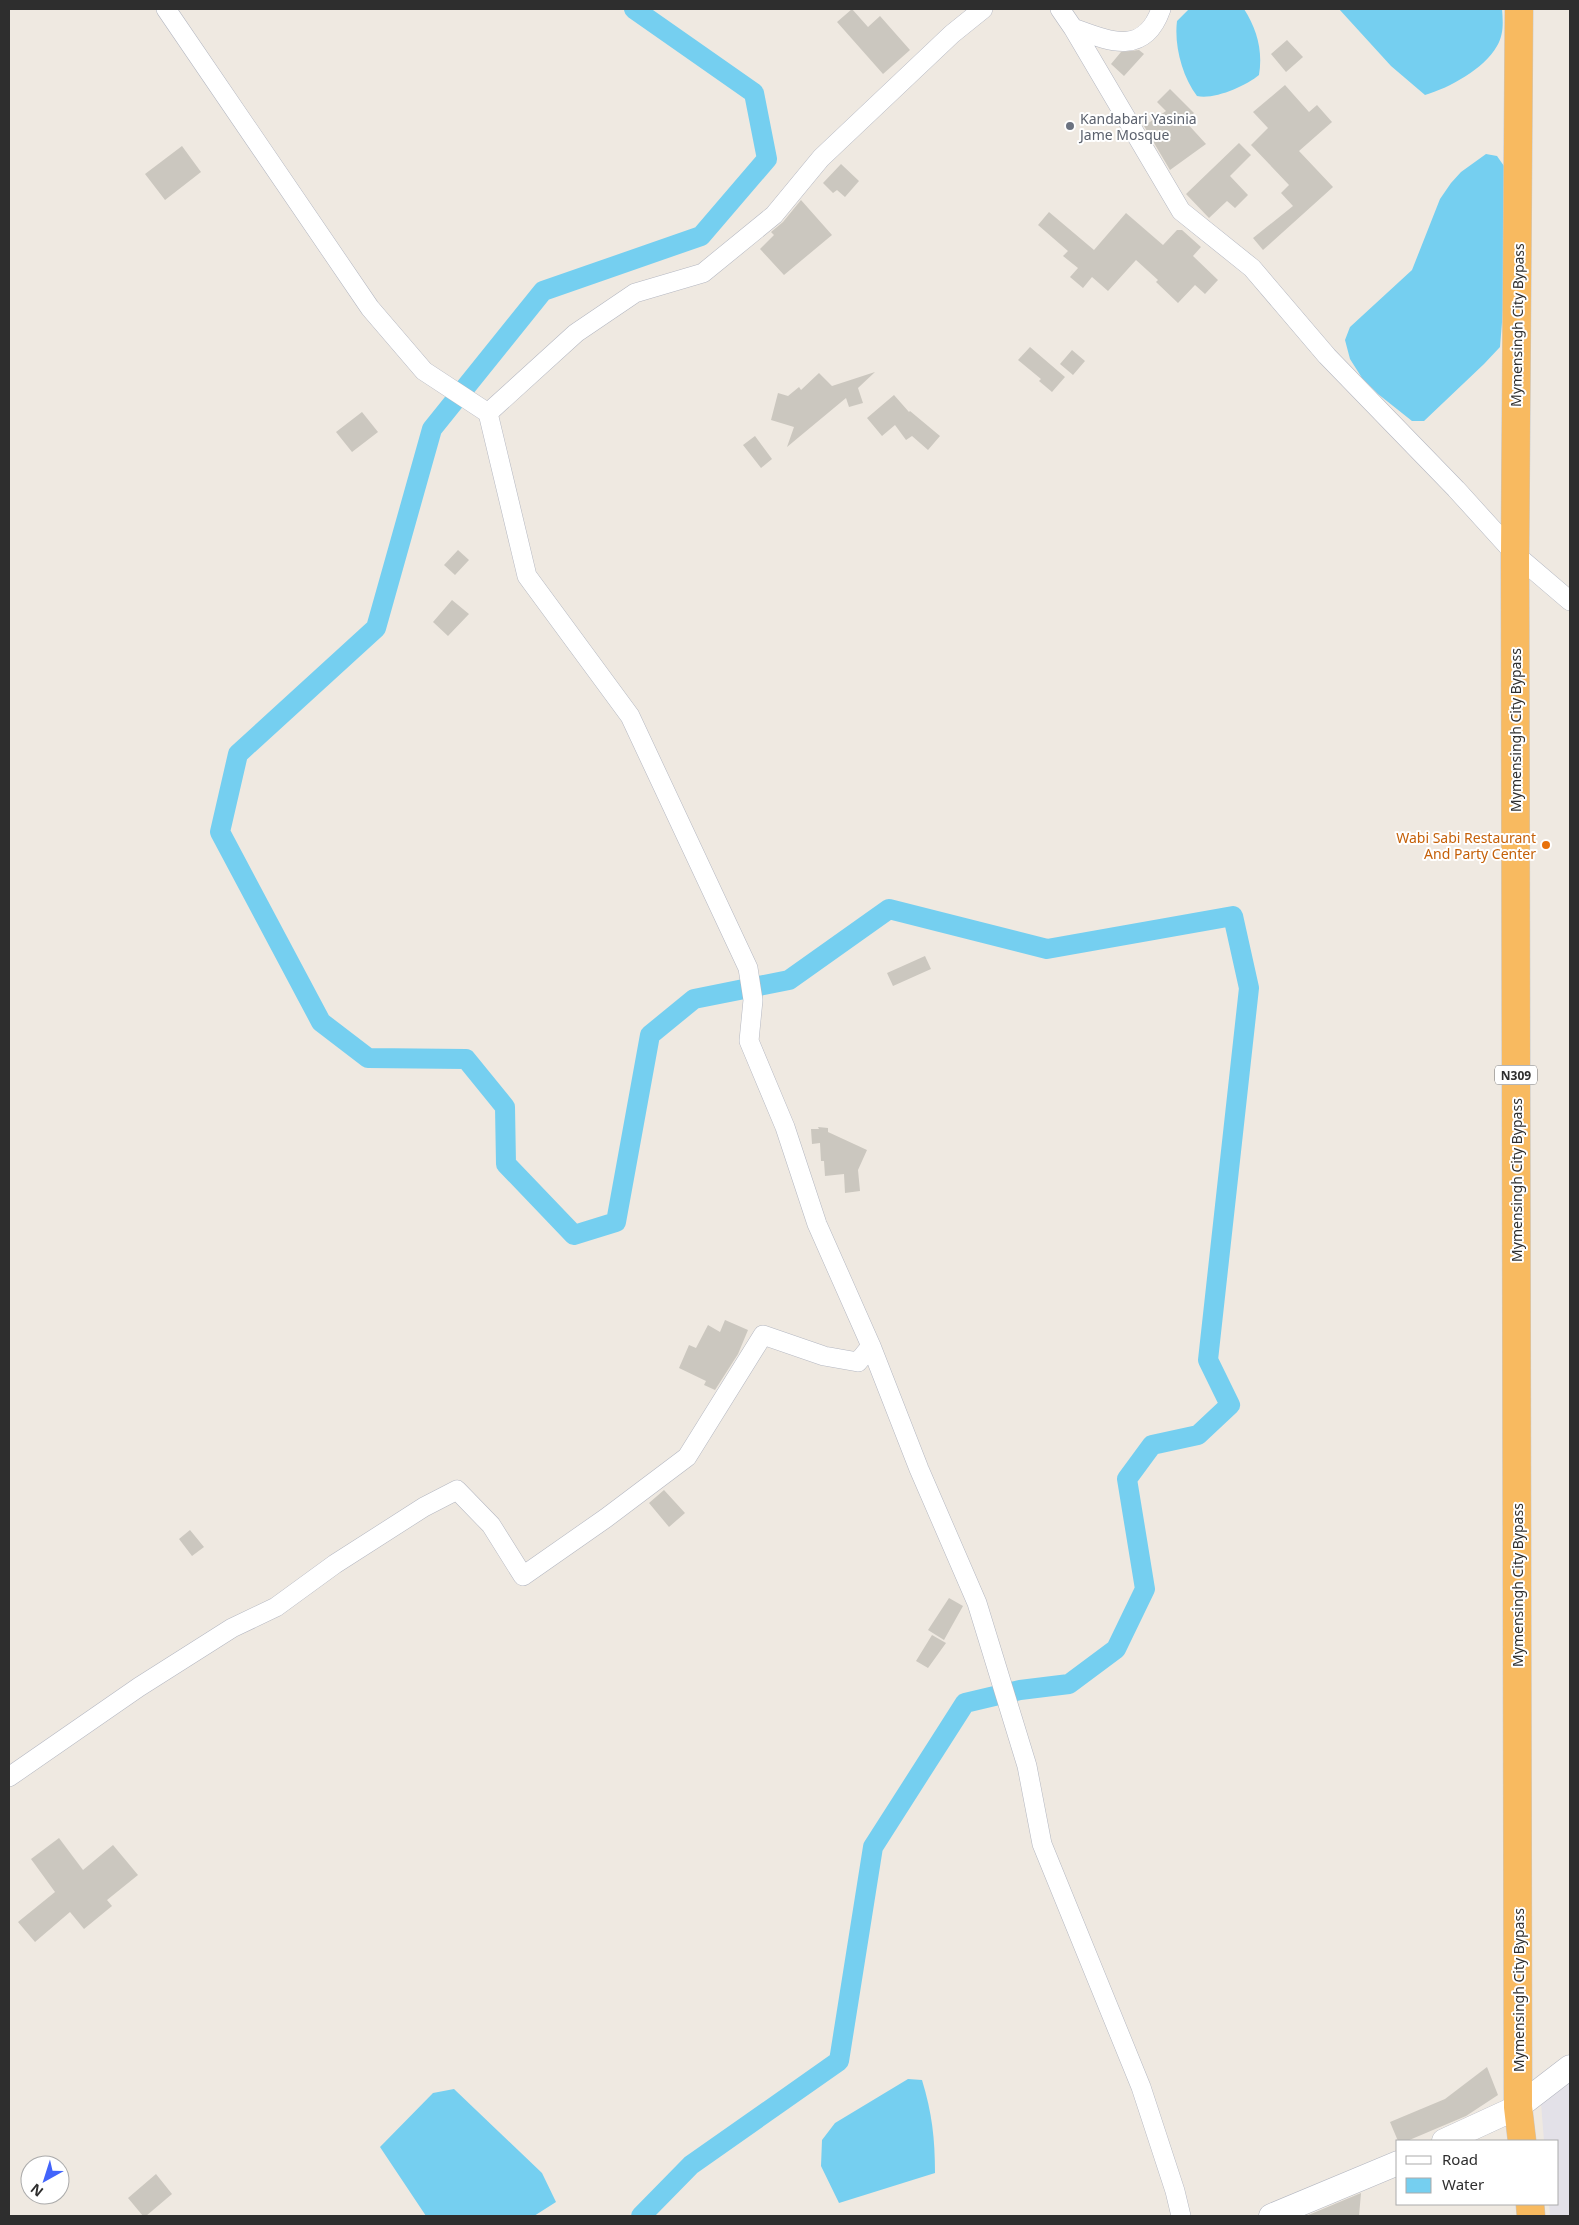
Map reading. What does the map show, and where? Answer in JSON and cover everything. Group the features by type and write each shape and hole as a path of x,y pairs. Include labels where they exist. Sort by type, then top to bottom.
{"highway":[{"name":"Mymensingh City Bypass","path":"1519,9 1515,554 1518,2107 1522,2140"}],"street":[{"path":"166,9 370,308 426,372 485,411 527,576 630,716 748,968 752,1000 749,1041 784,1128 816,1224 871,1346 919,1469 977,1603 1027,1766 1042,1844 1141,2087 1175,2191 1181,2216"},
{"path":"485,411 576,333 635,293 704,273 774,215 821,158 952,34 983,9"},
{"path":"1060,9 1181,211 1252,268 1327,356 1456,489 1515,554 1570,601"},
{"path":"1073,28 1113,42 1138,39 1155,25 1160,9"},
{"path":"9,1777 148,1682 232,1628 276,1607 335,1564 424,1507 457,1490 492,1525 523,1576 606,1518 688,1457 763,1335 824,1356 858,1362 871,1346"},
{"path":"1446,2140 1518,2107 1570,2067"},
{"path":"1271,2216 1396,2164"}],"shaded area":[{"path":"1570,2081 1570,2216 1550,2216 1549,2205 1559,2205 1559,2140 1544,2140 1541,2103"}],"water":[{"path":"1189,9 1244,9 1258,40 1260,57 1259,75 1230,91 1212,96 1197,96 1183,70 1176,30 1177,21"},
{"path":"1339,9 1502,9 1502,32 1497,46 1475,70 1445,88 1425,95 1391,66"},
{"path":"1486,154 1497,156 1504,166 1509,236 1500,347 1424,421 1412,421 1378,394 1362,378 1350,359 1345,340 1350,327 1412,270 1440,199 1461,172"},
{"path":"908,2079 922,2080 932,2126 935,2173 839,2203 821,2166 822,2140 835,2123"},
{"path":"454,2089 542,2173 556,2202 534,2216 426,2216 380,2147 433,2093"}],"building":[{"path":"852,9 868,27 880,16 910,50 883,74 837,22"},
{"path":"1287,40 1303,57 1286,72 1271,54"},
{"path":"1139,50 1144,54 1124,76 1111,64 1121,52"},
{"path":"1285,85 1309,112 1317,105 1332,122 1299,151 1333,187 1263,250 1253,238 1293,206 1281,193 1289,185 1251,145 1268,128 1253,112"},
{"path":"1170,89 1194,113 1185,121 1206,144 1170,170 1144,126 1166,111 1157,102"},
{"path":"1239,143 1251,155 1230,176 1248,195 1235,208 1227,201 1209,218 1186,194"},
{"path":"182,146 201,172 165,200 145,174"},
{"path":"841,164 859,181 845,197 837,190 833,193 823,183"},
{"path":"801,200 832,235 784,275 760,249 774,235 771,232 783,222"},
{"path":"1049,212 1094,250 1126,213 1163,245 1177,230 1182,230 1201,247 1193,256 1218,280 1205,294 1195,285 1178,303 1156,282 1158,280 1136,260 1108,291 1092,277 1083,288 1070,277 1078,268 1063,256 1068,251 1038,225"},
{"path":"1030,347 1065,377 1052,392 1039,381 1041,379 1018,360"},
{"path":"1072,350 1085,361 1073,375 1060,364"},
{"path":"875,372 858,388 863,403 849,407 846,398 787,447 794,427 771,420 778,393 788,396 799,387 801,390 819,373 832,386"},
{"path":"894,395 909,412 940,436 928,450 912,436 906,440 895,425 882,436 867,418"},
{"path":"362,412 378,432 352,452 336,432"},
{"path":"755,436 772,459 761,468 743,445"},
{"path":"458,550 469,560 455,575 444,565"},
{"path":"452,600 469,614 448,636 433,622"},
{"path":"925,956 931,969 893,986 887,973"},
{"path":"818,1127 828,1128 828,1132 867,1150 858,1170 860,1191 845,1193 844,1174 825,1176 824,1161 821,1161 820,1143 812,1144 811,1129 819,1129"},
{"path":"725,1320 748,1330 738,1354 715,1390 704,1385 706,1381 679,1368 689,1345 696,1348 708,1325 720,1332"},
{"path":"664,1490 685,1513 669,1527 649,1503"},
{"path":"190,1530 204,1547 192,1556 179,1539"},
{"path":"949,1598 963,1606 944,1640 928,1630"},
{"path":"932,1635 946,1643 928,1668 916,1661"},
{"path":"59,1838 83,1870 113,1845 138,1875 107,1900 112,1906 84,1929 70,1912 35,1942 18,1922 55,1892 31,1859"},
{"path":"1487,2067 1498,2095 1466,2116 1409,2140 1398,2140 1390,2122 1445,2099"},
{"path":"156,2174 172,2194 146,2216 143,2216 128,2198"},
{"path":"1361,2193 1359,2216 1306,2216"}],"waterway":[{"path":"634,9 754,93 767,159 701,236 543,291 432,429 376,628 238,754 220,832 321,1022 368,1058 466,1059 505,1107 506,1164 574,1235 616,1222 650,1035 694,999 789,980 889,909 1047,949 1233,916 1249,988 1208,1360 1230,1405 1198,1435 1152,1445 1127,1479 1145,1589 1116,1649 1069,1684 1020,1690 965,1703 873,1847 839,2061 691,2165 641,2216"}],"place":[{"name":"Kandabari Yasinia Jame Mosque","path":"1070,126"},
{"name":"Wabi Sabi Restaurant And Party Center","path":"1546,845"}]}
